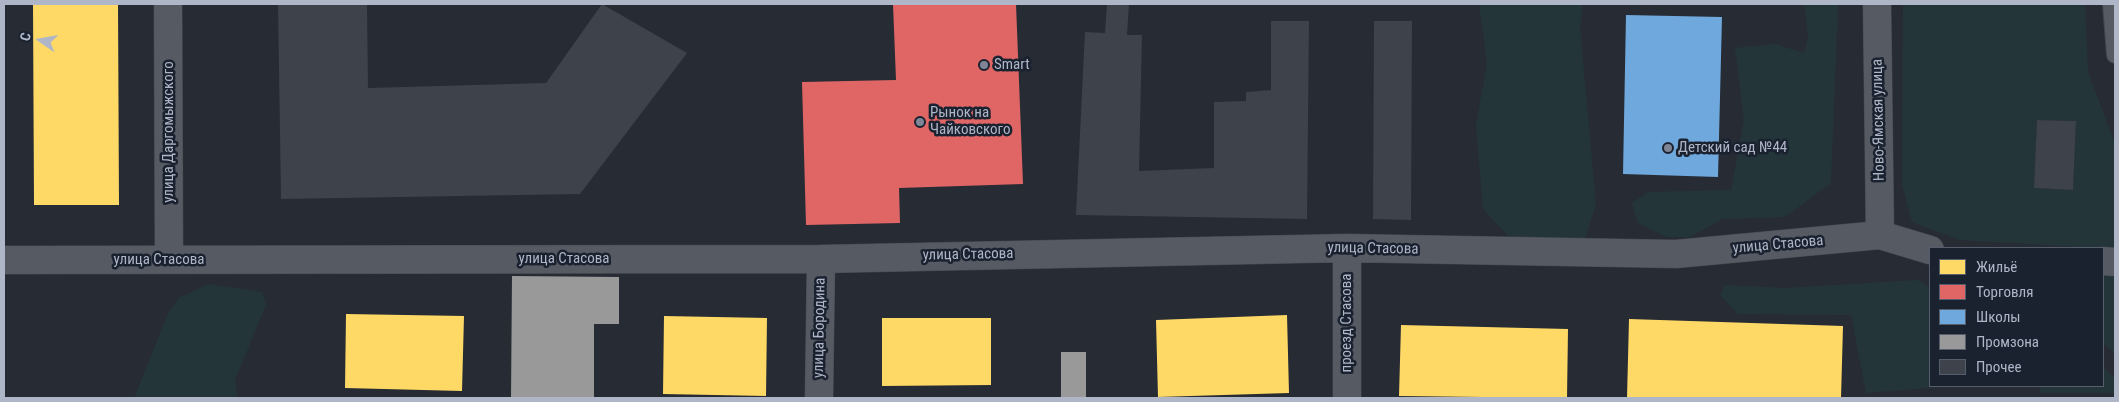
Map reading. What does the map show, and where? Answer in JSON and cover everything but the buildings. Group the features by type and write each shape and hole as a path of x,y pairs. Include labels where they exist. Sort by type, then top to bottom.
{"street":[{"name":"улица Даргомыжского","path":"168,4 169,260"},
{"name":"Ново-Ямская улица","path":"1877,4 1880,236"},
{"name":"улица Стасова","path":"4,260 821,259 1347,248 1676,254 1880,236 1929,250"},
{"name":"проезд Стасова","path":"1347,248 1347,398"},
{"name":"улица Бородина","path":"819,398 821,259"}],"lane":[{"path":"2111,4 2115,55"}],"shaded area":[{"path":"1479,4 1583,4 1580,27 1596,204 1585,239 1509,237 1483,209 1476,125 1487,63"},
{"path":"1804,4 1838,4 1831,183 1785,217 1723,219 1690,237 1666,237 1638,223 1632,203 1648,192 1731,190 1744,120 1735,48 1775,44 1804,53 1808,38"},
{"path":"1903,4 2085,4 2088,72 2115,144 2115,249 1960,240 1912,222 1902,185","holes":["2037,120 2076,121 2073,190 2034,188"]},
{"path":"2104,275 2115,275 2115,354 2104,344"},
{"path":"1918,280 1929,287 1929,387 1940,387 1866,393 1851,315 1738,314 1720,295 1725,285 1785,288"},
{"path":"208,284 262,292 266,305 235,380 237,398 134,398 168,313 179,298"},
{"path":"2104,368 2115,379 2115,393 2040,393 2040,387 2104,387"}],"place":[{"name":"Smart","path":"984,65"},
{"name":"Рынок на Чайковского","path":"920,122"},
{"name":"Детский сад №44","path":"1668,148"}]}
